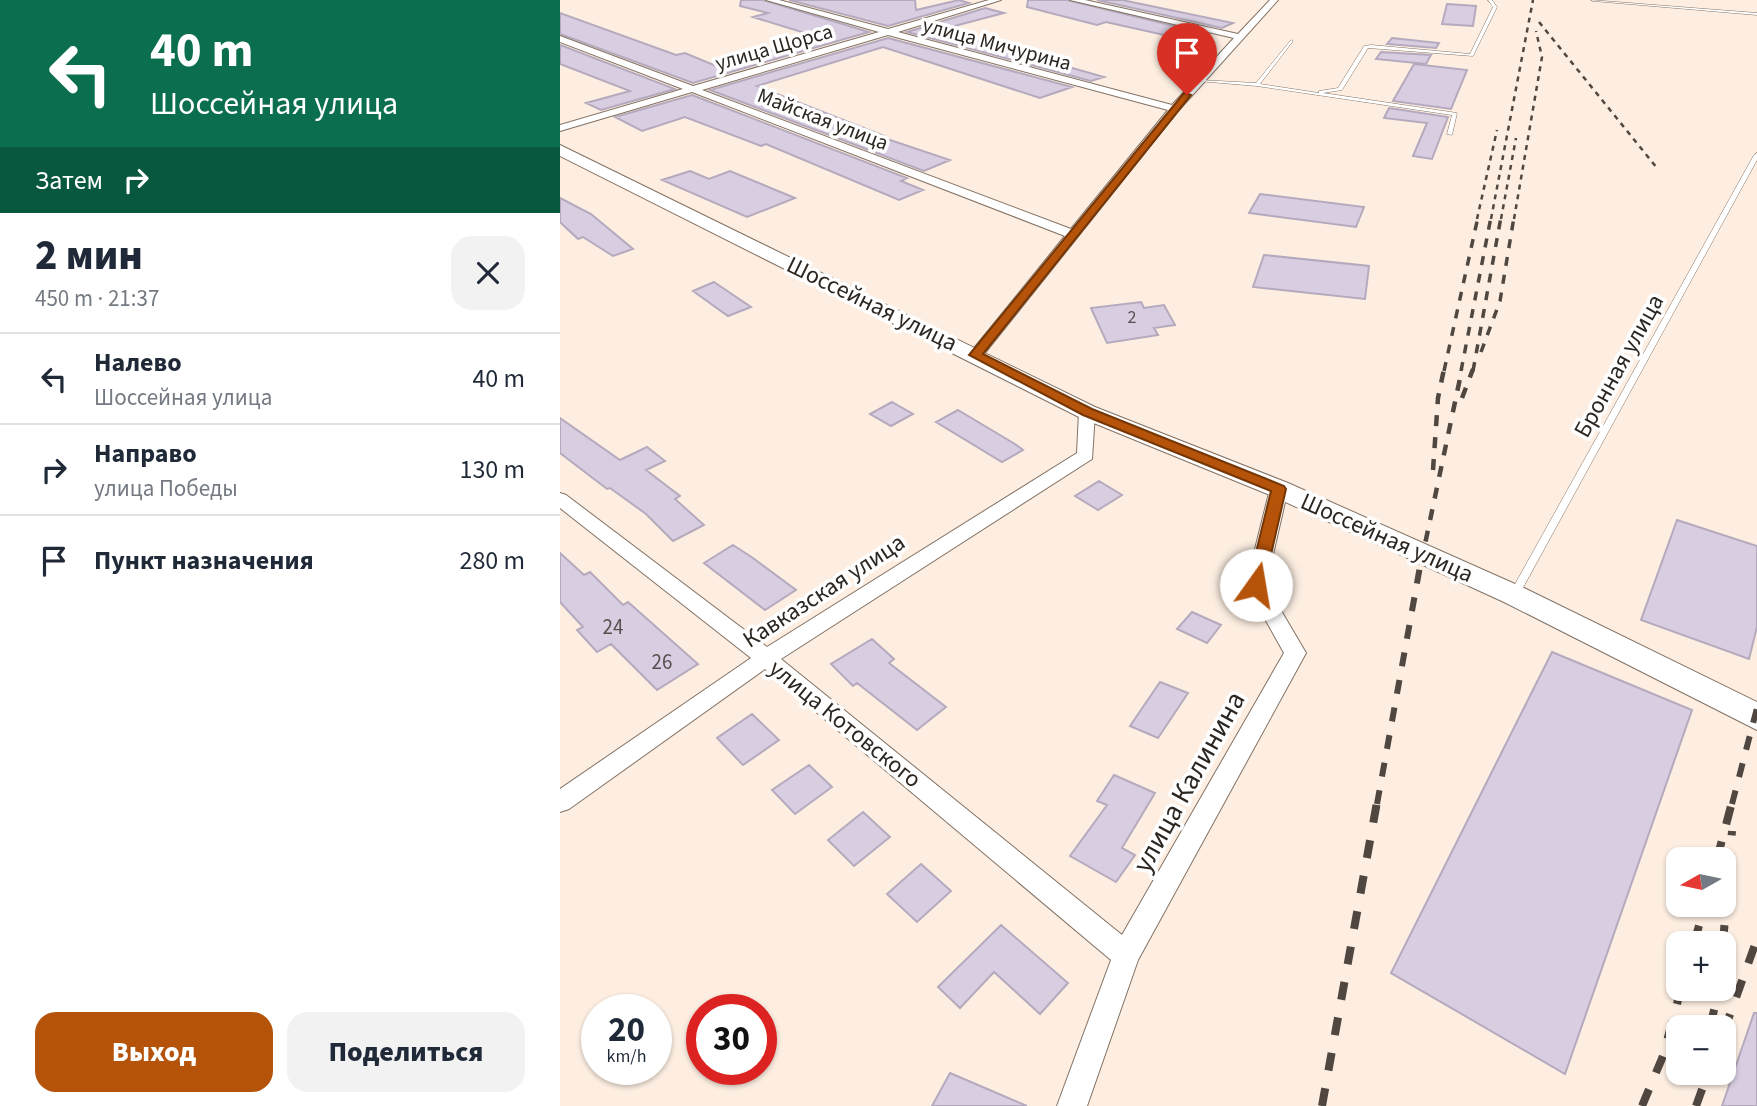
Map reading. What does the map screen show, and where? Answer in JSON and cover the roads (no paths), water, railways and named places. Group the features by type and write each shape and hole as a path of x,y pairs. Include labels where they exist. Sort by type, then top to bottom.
{"main road":[{"name":"Шоссейная улица","path":"560,150 1087,412 1279,489 1514,595 1757,716"}],"street":[{"name":"улица Мичурина","path":"771,0 1174,109"},
{"name":"улица Щорса","path":"560,128 998,0"},
{"path":"1074,0 1241,37"},
{"path":"976,355 1174,109 1274,0"},
{"name":"Майская улица","path":"560,39 1072,234"},
{"name":"Кавказская улица","path":"560,802 766,658 1086,455 1087,412"},
{"name":"улица Калинина","path":"1072,1106 1126,955 1295,653 1256,585 1279,489"},
{"name":"улица Котовского","path":"560,499 766,658 1126,955"}],"lane":[{"path":"1307,94 1340,89 1366,47 1471,55 1495,6 1490,0"},
{"path":"1594,0 1757,14"},
{"path":"1257,85 1291,41"},
{"path":"1200,81 1257,85 1455,114 1450,135"},
{"name":"Бронная улица","path":"1514,595 1757,155"}],"railway":[{"path":"1491,219 1533,0"},
{"path":"1539,22 1657,168"},
{"path":"1514,219 1542,57 1536,31"},
{"path":"1477,219 1497,130"},
{"path":"1501,219 1516,138"},
{"path":"1444,371 1478,217"},
{"path":"1461,371 1491,217"},
{"path":"1473,371 1501,217"},
{"path":"1481,352 1500,301 1514,217"},
{"path":"1433,470 1438,398 1444,369"},
{"path":"1421,563 1462,369"},
{"path":"1462,398 1473,369"},
{"path":"1377,804 1421,561"},
{"path":"1732,804 1757,708"},
{"path":"1322,1106 1377,802"},
{"path":"1720,847 1732,802"},
{"path":"1724,931 1732,831"},
{"path":"1697,931 1702,917"},
{"path":"1730,1015 1757,939"},
{"path":"1642,1106 1663,1056 1678,1001"},
{"path":"1713,1015 1716,1001"},
{"path":"1696,1106 1704,1085"}]}
